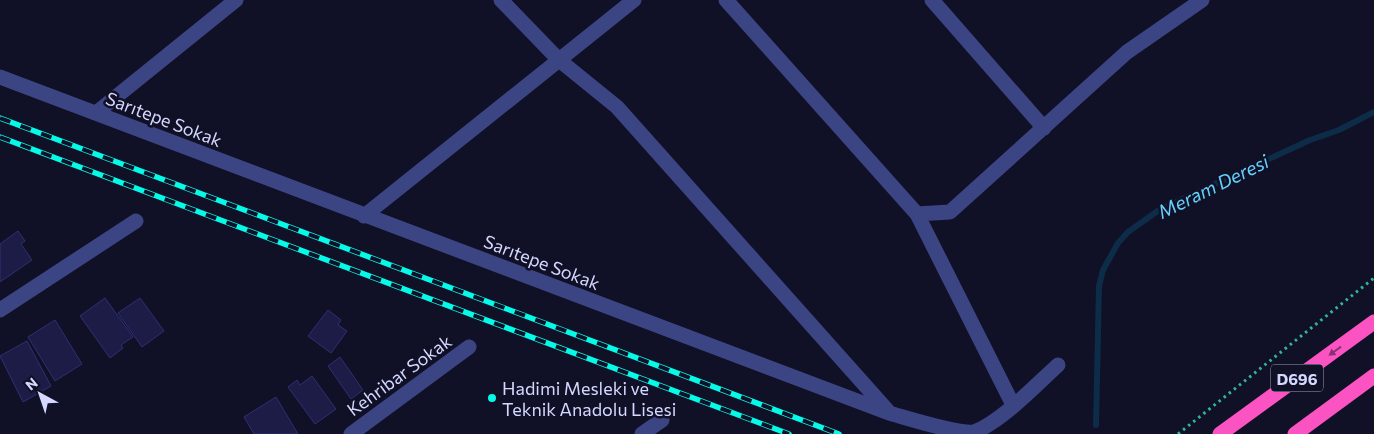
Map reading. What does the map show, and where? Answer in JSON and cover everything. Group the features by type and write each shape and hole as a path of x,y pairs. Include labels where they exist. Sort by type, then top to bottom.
{"highway":[{"name":"D696","path":"1220,434 1374,322"},
{"name":"D696","path":"1295,434 1374,376"}],"street":[{"path":"96,113 236,0"},
{"path":"502,0 559,60 617,107 889,413"},
{"path":"364,216 634,0"},
{"path":"726,0 917,214 1013,405"},
{"path":"932,0 1044,128"},
{"path":"917,214 950,212 1127,52 1202,0"},
{"name":"Sarıtepe Sokak","path":"0,77 889,413 947,430 973,432 1013,405 1058,365"},
{"path":"0,310 136,221"},
{"name":"Kehribar Sokak","path":"351,434 469,347"},
{"path":"642,434 662,420"}],"path":[{"path":"1178,434 1374,278"}],"building":[{"path":"18,231 25,241 21,244 32,260 0,282 0,244"},
{"path":"105,298 133,337 121,345 123,348 110,358 80,316"},
{"path":"140,298 164,331 142,347 118,313"},
{"path":"328,310 341,320 338,325 347,331 331,353 308,336"},
{"path":"55,320 82,364 55,381 28,337"},
{"path":"27,341 51,386 23,402 0,356"},
{"path":"340,357 363,390 351,399 328,366"},
{"path":"312,376 336,409 315,424 288,387 297,380 300,385"},
{"path":"276,397 298,434 254,434 244,417"}],"waterway":[{"name":"Meram Deresi","path":"1096,425 1099,286 1103,270 1118,243 1128,232 1159,210 1310,140 1339,130 1374,112"}],"railway":[{"path":"0,118 839,434"},
{"path":"0,137 789,434"}],"place":[{"name":"Hadimi Mesleki ve Teknik Anadolu Lisesi","path":"492,398"}]}
